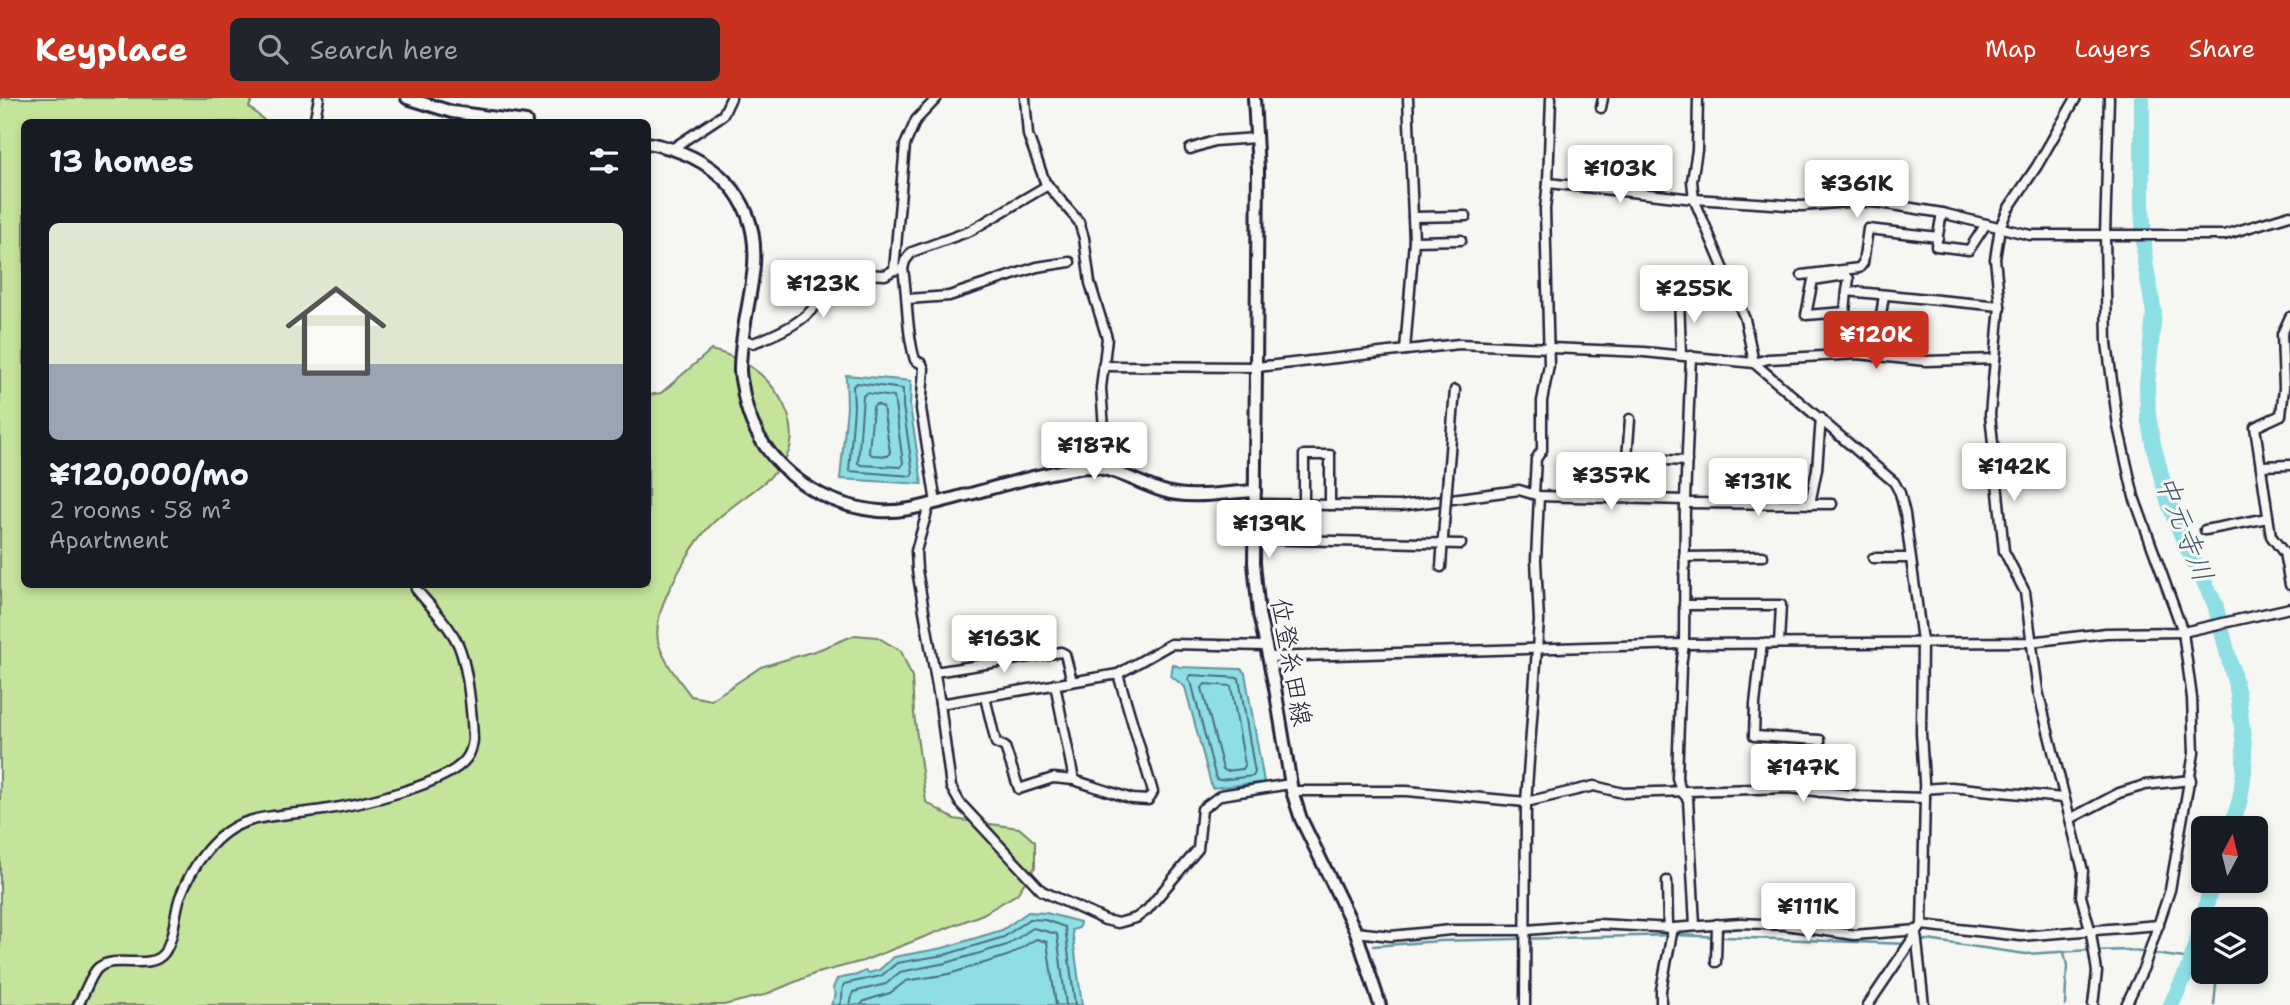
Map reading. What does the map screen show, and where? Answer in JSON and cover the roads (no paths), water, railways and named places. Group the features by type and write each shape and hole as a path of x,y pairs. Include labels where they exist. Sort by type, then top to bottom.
{"street":[{"path":"315,119 319,98"},
{"path":"407,98 452,112 504,119"},
{"path":"673,148 723,115 731,98"},
{"path":"937,98 916,120 905,145 898,269 908,299 909,343 915,360 922,364 924,369 921,409 932,504 916,551 917,570 935,671 951,787 960,803 1042,891 1105,920 1118,923 1136,918 1147,909 1198,849 1202,809 1221,795 1291,788 1407,791 1526,802 1594,786 1623,793 1788,788 1820,792 1924,793 1951,787 2063,798"},
{"path":"1025,98 1028,135 1036,159 1048,185 1079,222 1090,283 1107,338 1101,388 1107,469"},
{"name":"位登糸田線","path":"1254,98 1257,367 1254,563 1259,614 1291,788 1301,819 1356,932 1380,1005"},
{"path":"1405,350 1414,242 1408,98"},
{"path":"1525,1005 1526,802 1539,621 1536,459 1542,450 1542,401 1550,348 1545,209 1551,98"},
{"path":"1601,108 1603,98"},
{"path":"1698,98 1697,150 1692,181 1694,199 1745,318 1754,363 1894,482 1900,493 1922,641 1921,733 1924,793 1919,929 1923,1005"},
{"path":"2076,98 2037,166 2008,209 2000,228 1995,259 2000,306 1990,414 2004,551 2025,592 2038,691 2083,871 2081,896 2091,933 2097,972 2093,1005"},
{"path":"2109,98 2110,235 2106,343 2118,426 2134,496 2187,632 2194,753 2170,890 2159,925 2126,1005"},
{"path":"1190,149 1214,141 1256,138"},
{"path":"651,144 673,148 711,167 737,192 745,209 754,246 754,266 740,372 754,428 773,457 795,479 815,492 854,507 883,511 932,504 1077,468 1100,467 1173,493 1189,495 1255,491"},
{"path":"1548,183 1694,199 1802,206 1858,201 1942,213 2030,235 2224,235 2290,215"},
{"path":"743,339 753,343 791,327 817,307 826,295 835,274 885,275 898,269 912,252 970,231 1048,185"},
{"path":"1942,213 1936,247 1969,250 1986,224"},
{"path":"1413,217 1466,216"},
{"path":"1802,275 1858,268 1863,263 1868,229 1938,237"},
{"path":"1414,242 1461,240"},
{"path":"908,299 949,296 1037,267 1070,262"},
{"path":"1846,275 1849,279 1847,291 1845,312 1806,315 1813,280 1846,275"},
{"path":"1847,291 2000,306"},
{"path":"1679,295 1686,356 1687,461 1684,645 1677,778 1681,791 1688,799 1695,925"},
{"path":"1875,356 1884,295"},
{"path":"2290,317 2282,334 2284,388 2281,415 2255,428 2271,536 2284,553 2290,585"},
{"path":"1103,366 1257,367 1459,344 1686,356 1754,363 1768,359 1858,354 1926,361 1995,359"},
{"path":"1441,567 1455,390"},
{"path":"1810,504 1817,469 1821,418"},
{"path":"1630,419 1627,458 1687,461"},
{"path":"1304,505 1304,455 1329,455 1330,505"},
{"path":"2261,467 2290,465"},
{"path":"1255,504 1400,506 1519,490 1536,495 1832,505"},
{"path":"2205,530 2268,518"},
{"path":"1254,539 1461,544"},
{"path":"1684,557 1763,556"},
{"path":"1873,558 1910,558"},
{"path":"78,1005 96,969 104,964 157,959 164,952 172,934 180,898 204,853 236,826 251,820 326,809 408,789 443,778 465,761 471,752 473,740 463,660 458,643 447,625 416,588"},
{"path":"1684,605 1781,604 1779,643"},
{"path":"940,704 1118,674 1171,644 1267,652 1537,650 1762,643 2030,642 2106,633 2187,632 2290,608"},
{"path":"1762,643 1754,736 1820,740 1820,792"},
{"path":"935,671 1061,652 1065,654 1072,681"},
{"path":"985,696 996,743 1005,747 1019,789 1053,778 1074,780 1143,801 1151,798 1153,792 1118,674"},
{"path":"1055,684 1074,780"},
{"path":"2070,819 2119,793 2145,785 2191,780"},
{"path":"1661,1005 1670,928 1667,881"},
{"path":"1356,932 1391,936 1451,930 1527,930 1598,924 1670,928 1717,924 1785,925 1854,935 1919,929 2021,936 2091,933 2159,925"},
{"path":"1716,962 1717,924"},
{"path":"1868,1005 1919,929"}],"water":[{"path":"846,375 911,381 910,406 922,484 840,479 847,407"},
{"path":"1173,664 1179,667 1241,669 1245,673 1264,782 1212,788 1185,687 1171,676"},
{"path":"1028,912 1046,913 1080,922 1079,928 1072,930 1082,1005 831,1005 836,995 833,988 837,979 879,970 894,957 943,948 1002,930"}],"waterway":[{"name":"中元寺川","path":"2142,98 2145,262 2154,313 2147,385 2148,415 2168,501 2215,604 2238,694 2244,771 2235,816"},
{"name":"中元寺川","path":"2171,1005 2190,965 2209,893"},
{"path":"1373,946 1439,941 1675,935 1907,944"},
{"path":"1918,942 1927,940 2026,954 2091,950"},
{"path":"2097,951 2127,950 2191,959"},
{"path":"2064,952 2067,966 2065,1005"},
{"path":"2214,1005 2216,984"}]}
